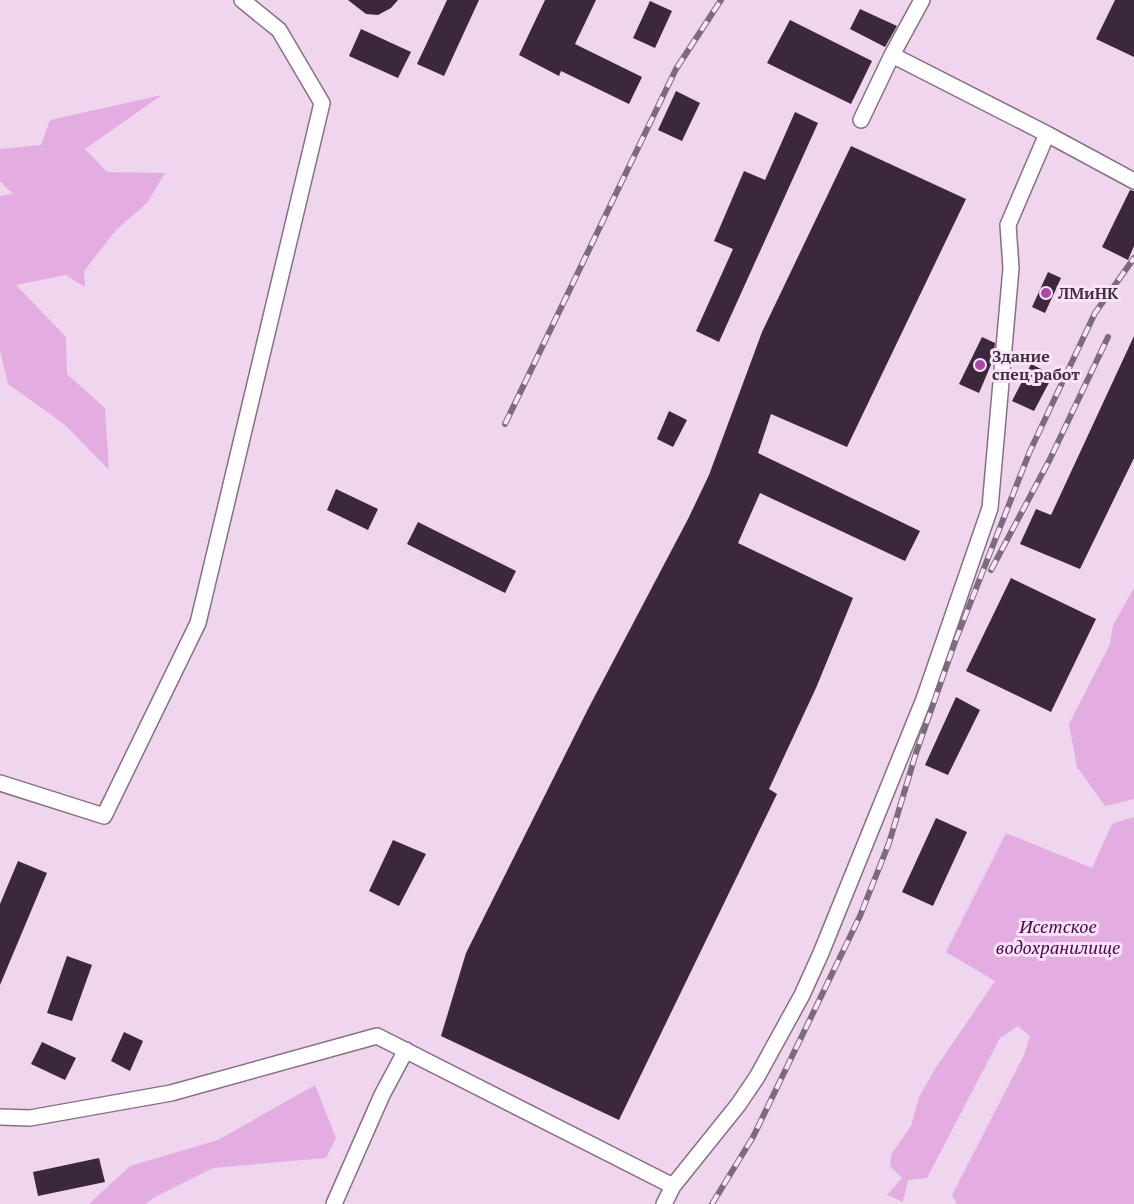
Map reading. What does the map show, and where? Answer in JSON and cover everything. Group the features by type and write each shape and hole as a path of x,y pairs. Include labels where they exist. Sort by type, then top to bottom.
{"lane":[{"path":"0,783 104,816 198,623 322,103 279,30 242,0"},
{"path":"861,120 892,55 922,0"},
{"path":"892,55 1134,181"},
{"path":"664,1204 673,1186 744,1096 776,1045 802,995 924,699 990,508 1011,268 1008,225 1047,134"},
{"path":"0,1116 30,1118 171,1093 377,1036 673,1186"},
{"path":"334,1204 382,1095 406,1050"}],"water":[{"path":"162,95 85,149 107,172 165,173 147,203 116,230 84,271 85,287 66,275 16,285 66,337 67,374 105,408 109,470 64,424 8,384 0,351 0,196 13,194 0,181 0,149 41,145 50,120"},
{"path":"1134,588 1134,799 1105,806 1077,767 1069,724 1110,644 1113,625"},
{"name":"Исетское водохранилище","path":"1134,817 1134,1204 957,1204 952,1195 1024,1055 1030,1036 1018,1026 1000,1038 927,1178 908,1180 903,1202 887,1195 902,1178 890,1166 891,1155 911,1126 919,1097 935,1069 995,981 946,952 1006,833 1092,868 1112,824"},
{"path":"315,1085 336,1138 326,1158 213,1168 153,1198 146,1204 89,1204 130,1166 218,1140"}],"building":[{"path":"348,0 398,0 391,8 378,15 366,14"},
{"path":"447,0 479,0 444,76 417,64"},
{"path":"545,0 596,0 575,44 642,77 629,104 561,71 559,76 519,55"},
{"path":"1115,0 1134,0 1134,57 1096,39"},
{"path":"650,1 672,11 655,48 633,38"},
{"path":"860,9 897,26 885,47 850,29"},
{"path":"790,20 872,61 851,104 767,63"},
{"path":"361,29 411,52 398,78 349,56"},
{"path":"676,91 700,103 682,141 658,130"},
{"path":"795,112 818,123 719,342 696,331 733,249 714,241 744,171 765,180"},
{"path":"851,146 966,199 847,447 771,414 758,453 920,531 905,561 760,493 738,543 853,598 816,688 769,789 777,794 619,1120 441,1036 466,953 588,709 709,475 762,332"},
{"path":"1130,190 1134,191 1134,246 1128,260 1102,247"},
{"name":"ЛМиНК","path":"1048,272 1061,278 1045,313 1032,307"},
{"path":"1134,336 1134,458 1080,569 1020,544 1036,509 1051,515"},
{"name":"Здание спец работ","path":"982,337 995,343 993,360 979,393 959,384"},
{"path":"1031,364 1053,375 1034,411 1012,401"},
{"path":"669,411 687,420 673,447 657,439"},
{"path":"336,489 378,509 368,530 327,510"},
{"path":"418,522 516,571 505,593 407,544"},
{"path":"1011,578 1096,619 1051,712 966,671"},
{"path":"956,697 980,710 948,775 925,765"},
{"path":"936,818 967,832 933,906 902,892"},
{"path":"393,840 426,854 399,906 369,891"},
{"path":"18,861 47,873 0,985 0,904"},
{"path":"67,956 92,965 72,1021 47,1013"},
{"path":"124,1032 143,1041 130,1071 111,1061"},
{"path":"42,1042 76,1058 65,1080 31,1064"},
{"path":"99,1158 105,1182 38,1196 33,1172"}],"railway":[{"path":"505,424 676,69 721,0"},
{"path":"712,1204 753,1137 860,916 889,843 916,753 955,642 1030,451 1095,313 1134,258"},
{"path":"991,570 1050,459 1108,337"}],"place":[{"name":"ЛМиНК","path":"1046,293"},
{"name":"Здание спец работ","path":"980,365"}]}
